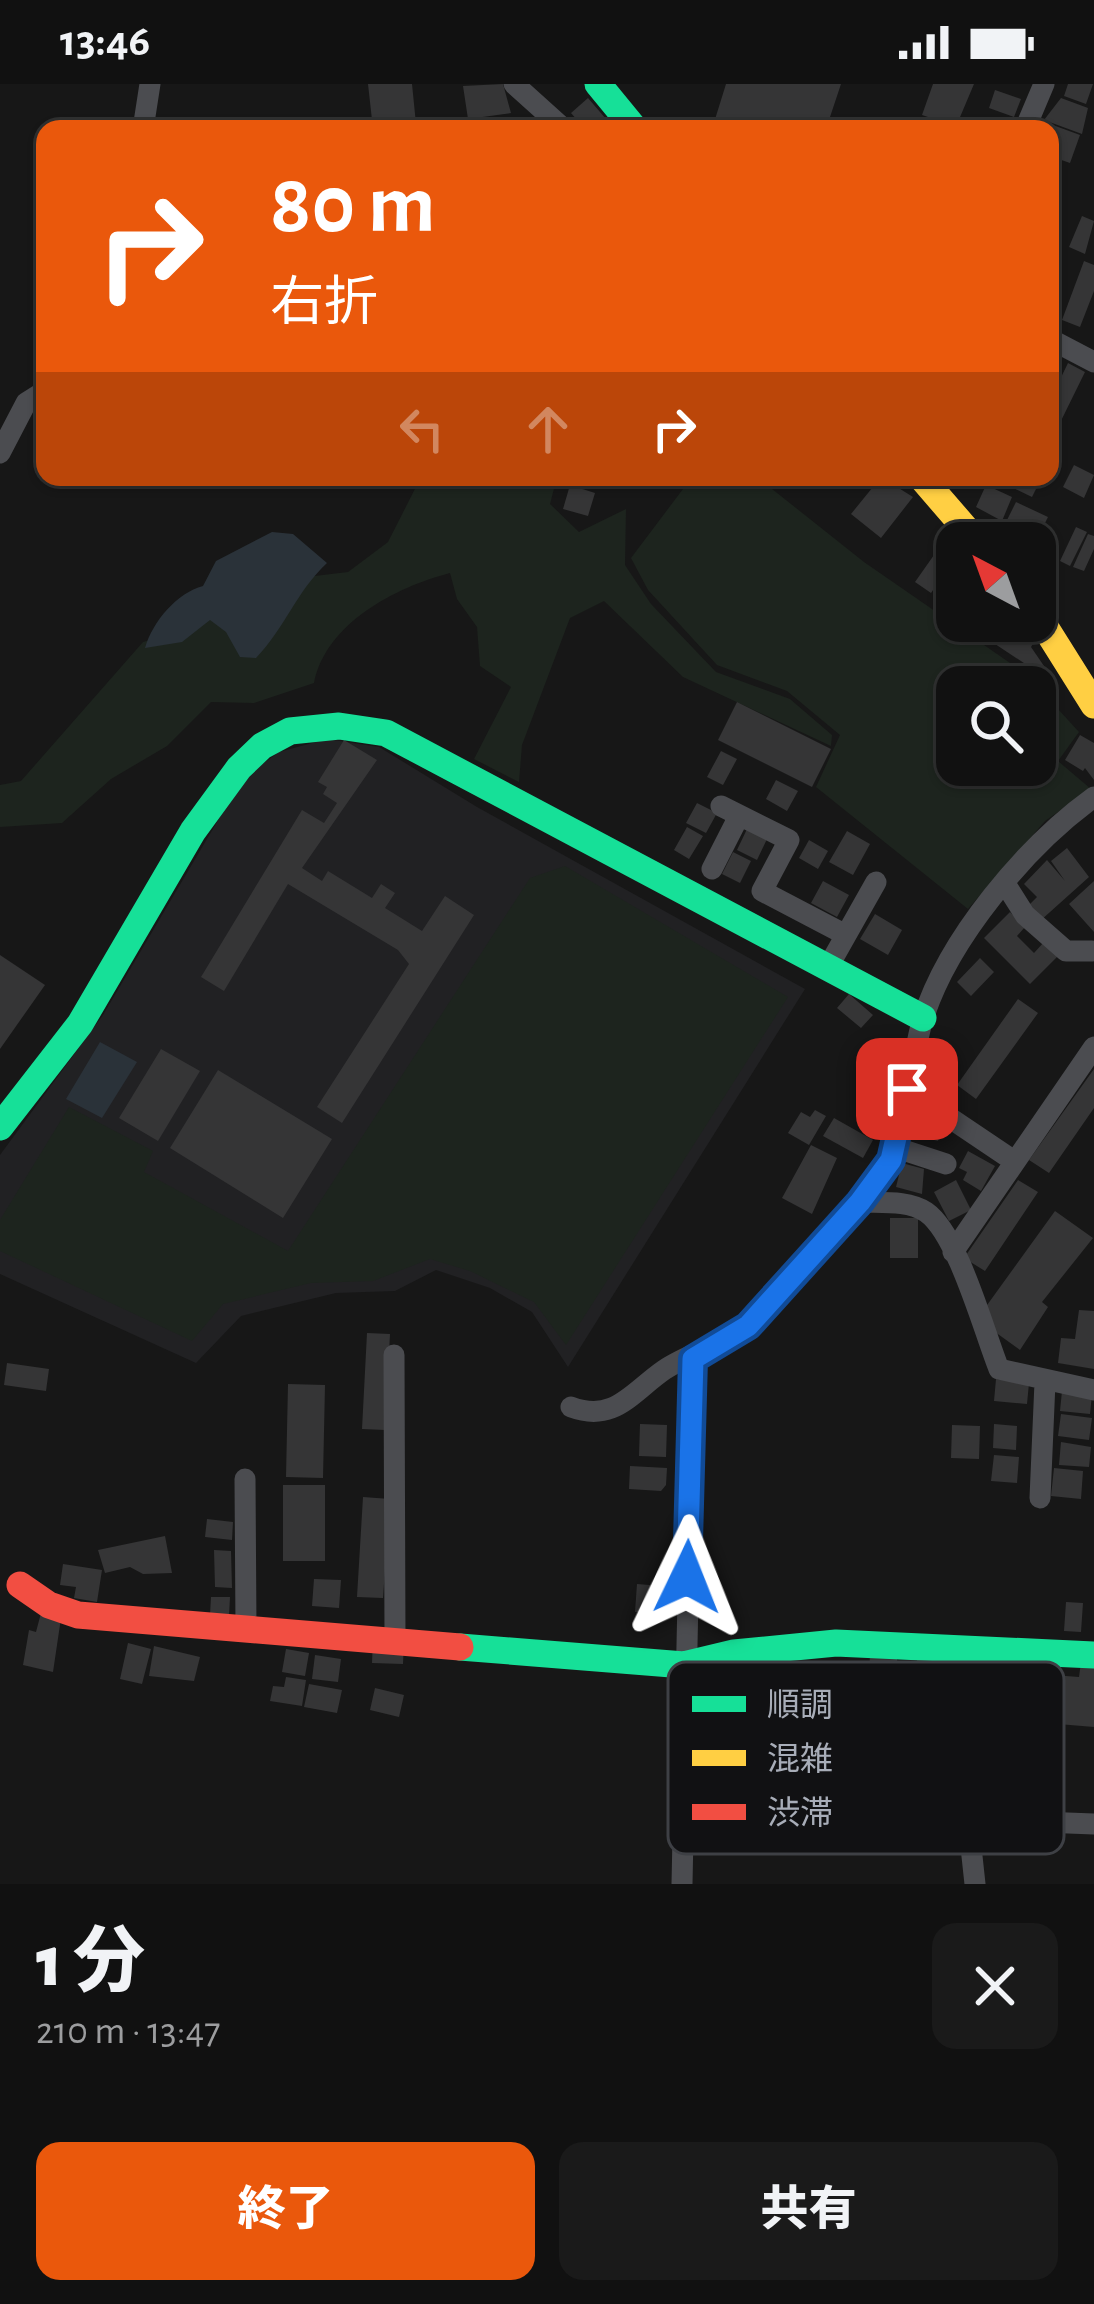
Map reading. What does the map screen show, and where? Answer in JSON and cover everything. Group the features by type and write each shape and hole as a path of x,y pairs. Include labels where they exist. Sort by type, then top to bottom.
{"street":[{"path":"144,120 150,84"},
{"path":"514,84 554,120"},
{"path":"598,84 628,120"},
{"path":"1029,120 1044,84"},
{"path":"1059,344 1094,362"},
{"path":"0,453 26,403 36,397"},
{"path":"930,486 960,522"},
{"path":"1054,642 1094,706"},
{"path":"0,1127 86,1015 227,780 264,743 302,728 349,724 386,733 923,1018"},
{"path":"571,1407 593,1415 617,1409 668,1367 693,1359 748,1326 860,1202 891,1160 923,1018 953,949 1058,823 1094,797"},
{"path":"712,869 730,811 789,840 762,891 846,935"},
{"path":"828,968 876,882"},
{"path":"1006,885 1025,915 1066,951 1092,951"},
{"path":"953,1252 1094,1047"},
{"path":"907,1089 1014,1160"},
{"path":"894,1147 946,1164"},
{"path":"860,1202 908,1204 929,1214 953,1252 999,1369 1094,1390"},
{"path":"394,1355 395,1638"},
{"path":"684,1662 693,1359"},
{"path":"1040,1498 1045,1382"},
{"path":"245,1479 247,1628"},
{"path":"20,1585 49,1605 77,1615 668,1663"},
{"path":"693,1662 766,1645 815,1643 1094,1655"},
{"path":"1064,1823 1094,1824"},
{"path":"682,1854 682,1884"},
{"path":"972,1854 975,1884"}],"shaded area":[{"path":"416,486 555,486 550,504 579,532 626,509 625,565 651,604 716,672 790,699 832,735 831,746 683,677 604,601 570,618 522,745 519,782 474,759 511,687 480,666 477,627 457,599 450,573 408,588 366,611 333,642 314,683 254,703 211,702 167,746 111,779 62,823 0,827 0,785 21,781 143,642 177,632 298,578 348,572 388,542"},
{"path":"685,486 768,486 936,612 936,642 980,642 1014,666 936,666 936,786 1056,786 1056,707 1079,732 1058,761 1091,789 1045,821 968,909 816,787 840,735 787,691 717,665 648,590 631,558"},
{"path":"272,532 293,534 327,563 256,658 240,657 226,632 210,620 182,642 145,648 160,618 184,595 203,586 216,561"},
{"path":"327,739 379,747 477,807 805,989 568,1367 532,1312 490,1288 436,1270 395,1291 336,1293 241,1316 196,1363 0,1274 0,1155 103,1015 243,778 279,752"},
{"path":"565,866 788,997 566,1345 534,1302 470,1271 430,1259 373,1281 311,1283 223,1304 192,1341 0,1251 0,1220 69,1107 153,1151 144,1172 288,1251 530,878"},
{"path":"100,1042 137,1062 102,1118 66,1099"}],"building":[{"path":"368,84 412,84 416,120 372,120"},
{"path":"503,84 511,113 468,119 463,86"},
{"path":"726,84 841,84 829,120 715,120"},
{"path":"933,84 974,84 959,120 922,115"},
{"path":"1068,84 1093,84 1086,104 1064,96"},
{"path":"995,90 1021,99 1014,117 989,108"},
{"path":"588,98 607,120 577,120 571,113"},
{"path":"1061,98 1088,108 1082,134 1059,126 1059,120 1044,120"},
{"path":"1059,127 1080,135 1070,163 1059,159"},
{"path":"1082,216 1094,221 1085,254 1069,247"},
{"path":"1084,261 1094,265 1094,291 1080,327 1062,320"},
{"path":"1068,363 1085,372 1059,425 1059,382"},
{"path":"1074,465 1094,475 1084,498 1063,487"},
{"path":"570,486 595,493 588,516 563,509"},
{"path":"874,486 895,486 913,497 881,538 851,514"},
{"path":"986,486 1012,497 1002,521 976,507"},
{"path":"1009,486 1038,486 1032,497"},
{"path":"1016,502 1048,517 1046,522 1006,522"},
{"path":"1076,527 1087,532 1070,566 1060,561"},
{"path":"1088,534 1094,536 1094,549 1084,571 1073,567"},
{"path":"936,552 936,586 931,593 915,582"},
{"path":"992,642 1034,642 1031,647 1044,666 1028,666"},
{"path":"737,702 831,749 812,787 718,740"},
{"path":"1080,735 1094,743 1094,780 1085,768 1065,760"},
{"path":"344,740 377,760 302,868 322,881 328,871 372,898 381,884 395,893 385,908 422,931 445,896 474,915 342,1123 317,1107 409,964 398,950 288,884 224,991 201,977 302,810 324,823 337,803 323,794 327,787 318,782"},
{"path":"721,751 737,759 723,785 707,777"},
{"path":"776,780 798,791 787,811 766,799"},
{"path":"697,803 717,813 706,833 686,823"},
{"path":"687,827 703,836 689,859 674,850"},
{"path":"747,829 767,839 757,860 737,850"},
{"path":"847,831 870,844 853,875 829,862"},
{"path":"809,840 828,851 818,869 799,858"},
{"path":"1067,848 1089,877 1040,921 1027,907 1037,897 1024,884 1047,860 1065,881 1051,861"},
{"path":"733,852 751,861 740,883 722,874"},
{"path":"823,881 849,895 837,917 811,903"},
{"path":"1094,881 1094,932 1069,904"},
{"path":"1010,912 1025,927 1017,936 1034,953 1044,942 1058,956 1030,984 984,938"},
{"path":"875,914 902,930 888,955 860,939"},
{"path":"0,955 45,985 0,1049"},
{"path":"980,958 994,972 971,996 957,982"},
{"path":"849,994 873,1015 861,1028 837,1008"},
{"path":"1018,999 1038,1013 976,1099 957,1085"},
{"path":"161,1049 200,1071 158,1141 119,1118"},
{"path":"1094,1069 1094,1108 1049,1173 1029,1160"},
{"path":"218,1070 332,1139 283,1218 170,1148"},
{"path":"815,1110 826,1116 809,1145 788,1133 801,1112 810,1117"},
{"path":"920,1113 944,1119 938,1141 915,1135"},
{"path":"834,1118 873,1140 863,1158 823,1136"},
{"path":"811,1145 837,1158 812,1214 782,1198"},
{"path":"968,1151 995,1166 981,1191 963,1180 967,1172 959,1168"},
{"path":"902,1163 924,1169 922,1194 896,1187"},
{"path":"956,1180 971,1210 949,1221 934,1192"},
{"path":"1018,1180 1038,1192 985,1271 964,1258"},
{"path":"1055,1211 1093,1238 1042,1302 1048,1307 1020,1350 977,1319"},
{"path":"890,1218 918,1218 918,1258 890,1258"},
{"path":"1079,1310 1094,1311 1094,1369 1058,1363 1061,1338 1075,1339"},
{"path":"367,1333 390,1334 385,1430 362,1429"},
{"path":"7,1363 49,1369 46,1391 4,1385"},
{"path":"996,1379 1029,1383 1027,1404 994,1401"},
{"path":"288,1384 325,1385 323,1478 286,1477"},
{"path":"1062,1391 1092,1394 1090,1414 1060,1411"},
{"path":"1061,1414 1092,1418 1089,1440 1058,1436"},
{"path":"640,1424 667,1425 666,1457 639,1456"},
{"path":"994,1424 1017,1426 1016,1450 993,1448"},
{"path":"952,1425 980,1426 979,1459 951,1458"},
{"path":"1061,1442 1091,1447 1089,1467 1059,1465"},
{"path":"994,1455 1019,1457 1017,1483 991,1481"},
{"path":"630,1466 667,1468 666,1485 661,1491 629,1489"},
{"path":"1054,1468 1083,1471 1081,1499 1051,1496"},
{"path":"283,1485 325,1485 325,1561 283,1561"},
{"path":"363,1497 390,1499 383,1598 357,1597"},
{"path":"207,1519 233,1522 232,1540 205,1537"},
{"path":"165,1536 172,1573 143,1574 130,1567 105,1573 98,1550"},
{"path":"214,1550 231,1551 232,1588 215,1587"},
{"path":"63,1564 102,1570 97,1602 74,1598 76,1587 60,1585"},
{"path":"314,1579 341,1580 339,1608 312,1606"},
{"path":"637,1584 662,1586 660,1614 635,1612"},
{"path":"211,1597 230,1597 229,1616 210,1615"},
{"path":"1066,1602 1083,1603 1081,1632 1064,1631"},
{"path":"41,1613 61,1618 53,1672 23,1665 29,1630 36,1632"},
{"path":"373,1639 404,1641 403,1664 372,1663"},
{"path":"128,1643 151,1649 142,1684 120,1679"},
{"path":"154,1646 200,1657 194,1681 149,1676"},
{"path":"286,1649 309,1653 305,1676 282,1672"},
{"path":"870,1651 896,1651 897,1662 870,1662"},
{"path":"941,1651 941,1662 917,1662 917,1652"},
{"path":"1003,1653 1003,1662 984,1662 984,1654"},
{"path":"315,1655 341,1659 338,1682 312,1679"},
{"path":"759,1655 759,1662 707,1662"},
{"path":"1082,1655 1094,1656 1094,1727 1064,1725 1064,1676 1079,1677"},
{"path":"286,1677 306,1680 302,1706 270,1701 273,1686 284,1687"},
{"path":"309,1684 342,1690 337,1713 304,1707"},
{"path":"375,1688 404,1695 399,1717 370,1710"}],"traffic: fast":[{"path":"598,84 628,120"},
{"path":"0,1127 80,1024 193,831 239,768 262,746 290,731 339,726 386,733 923,1018"},
{"path":"696,1662 734,1653 836,1643 1094,1655"},
{"path":"460,1647 668,1664"}],"traffic: slow":[{"path":"929,486 960,522"},
{"path":"1054,642 1094,705"}],"traffic: jam":[{"path":"20,1585 49,1605 78,1615 460,1647"}],"route":[{"path":"687,1577 693,1359 748,1326 860,1202 891,1160 907,1089"}]}
